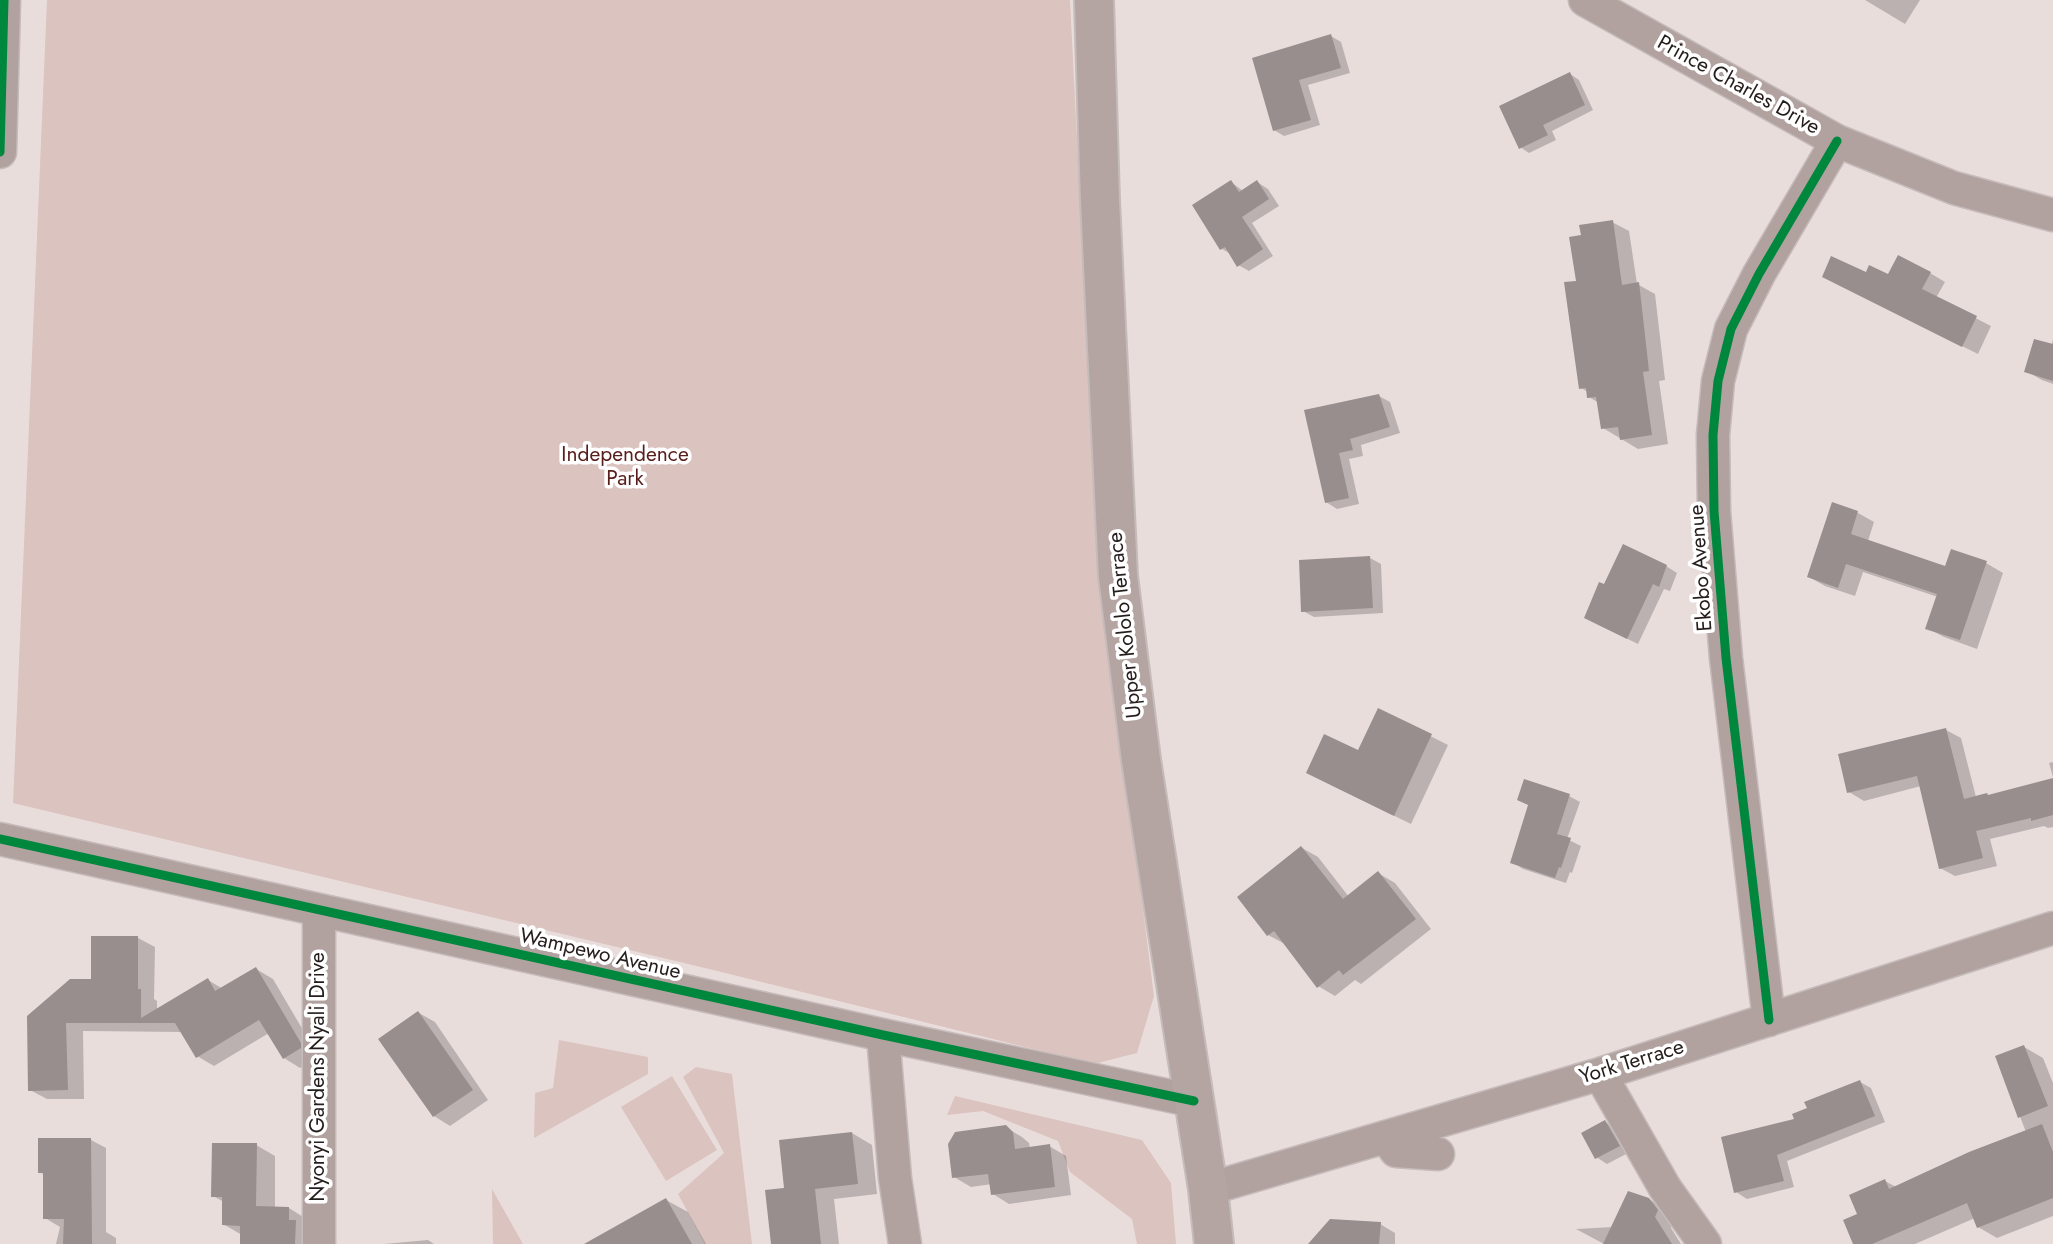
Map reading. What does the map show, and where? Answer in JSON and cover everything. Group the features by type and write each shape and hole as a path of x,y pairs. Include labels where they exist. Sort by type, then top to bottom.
{"main road":[{"name":"Upper Kololo Terrace","path":"1094,0 1118,576 1141,760 1208,1189 1214,1244"}],"street":[{"path":"0,152 4,0"},
{"name":"Prince Charles Drive","path":"1586,0 1837,141 1954,188 2053,215"},
{"name":"Ekobo Avenue","path":"1769,1020 1726,658 1714,511 1713,435 1718,381 1731,329 1759,274 1837,141"},
{"name":"Wampewo Avenue","path":"0,839 883,1035 1194,1101"},
{"name":"Nyonyi Gardens Nyali Drive","path":"318,1244 319,910"},
{"name":"York Terrace","path":"1208,1189 1600,1074 2053,928"},
{"path":"883,1035 895,1178 905,1244"},
{"path":"1600,1074 1665,1188 1705,1244"},
{"path":"1386,1137 1396,1151 1438,1154"}],"green space":[{"name":"Independence Park","path":"47,0 1070,0 1098,556 1154,996 1137,1053 1094,1064 13,803"},
{"path":"559,1040 648,1057 648,1074 534,1138 535,1093 553,1088"},
{"path":"696,1067 732,1074 752,1244 705,1244 678,1194 724,1153 683,1077"},
{"path":"672,1076 717,1150 666,1181 621,1107"},
{"path":"955,1096 1142,1140 1171,1183 1176,1244 1137,1244 1132,1219 1070,1172 1058,1141 983,1111 947,1115"},
{"path":"492,1189 523,1244 493,1244"}],"building":[{"path":"1331,34 1341,68 1299,80 1311,120 1273,131 1252,58"},
{"path":"1570,72 1585,105 1543,125 1548,135 1519,149 1499,106"},
{"path":"1231,180 1239,192 1257,180 1269,199 1242,217 1263,249 1237,267 1225,247 1220,250 1192,205"},
{"path":"1613,220 1622,285 1639,282 1649,371 1643,372 1652,435 1620,440 1618,427 1601,429 1596,397 1587,398 1586,388 1579,389 1564,282 1576,281 1569,237 1581,235 1579,225"},
{"path":"1898,255 1931,272 1922,289 1977,316 1962,347 1822,277 1831,256 1866,272 1869,265 1888,274"},
{"path":"2034,339 2053,344 2053,381 2024,372"},
{"path":"1379,394 1390,427 1350,439 1353,450 1339,453 1349,498 1325,503 1304,410"},
{"path":"1832,502 1858,511 1851,534 1945,566 1951,549 1987,561 1960,640 1925,629 1937,594 1846,564 1838,588 1807,577"},
{"path":"1623,544 1667,565 1659,587 1653,584 1627,639 1584,618 1599,582 1604,584"},
{"path":"1370,556 1373,608 1301,612 1299,560"},
{"path":"1378,708 1432,734 1394,816 1306,773 1324,734 1358,750"},
{"path":"1946,728 1964,799 2053,778 2053,815 1976,831 1983,858 1939,869 1917,776 1847,793 1838,754"},
{"path":"1524,779 1570,794 1557,834 1571,838 1555,878 1510,863 1528,805 1517,800"},
{"path":"1301,846 1343,899 1378,871 1416,919 1343,975 1339,970 1317,988 1274,931 1267,936 1237,897"},
{"path":"91,936 138,936 141,1018 208,978 215,991 256,967 301,1043 301,1048 283,1059 259,1020 196,1058 175,1023 66,1023 68,1090 28,1091 27,1016 70,979 91,979"},
{"path":"418,1011 473,1090 433,1117 378,1039"},
{"path":"2024,1045 2048,1106 2018,1118 1995,1056"},
{"path":"1860,1080 1875,1116 1777,1155 1784,1181 1734,1193 1721,1137 1794,1119 1792,1114 1807,1108 1804,1102"},
{"path":"1605,1120 1620,1146 1595,1159 1581,1133"},
{"path":"2042,1124 2053,1152 2053,1198 1977,1228 1967,1203 1872,1244 1853,1244 1843,1220 1857,1214 1849,1195 1885,1179 1889,1189 1969,1152"},
{"path":"1006,1125 1013,1132 1015,1149 1050,1144 1055,1187 991,1195 988,1174 952,1178 948,1144 955,1132"},
{"path":"852,1132 858,1184 815,1189 821,1244 771,1244 765,1190 784,1188 779,1140"},
{"path":"38,1138 91,1138 92,1244 63,1244 64,1219 43,1219 43,1173 38,1173"},
{"path":"212,1143 257,1143 256,1206 289,1207 289,1220 296,1220 295,1244 240,1244 240,1226 222,1225 222,1197 211,1197"},
{"path":"1628,1191 1649,1198 1658,1210 1655,1217 1672,1244 1603,1244"},
{"path":"666,1198 692,1244 584,1244"},
{"path":"1330,1219 1381,1222 1379,1244 1308,1244"}],"cycle path":[{"path":"0,152 4,0"},
{"path":"1769,1020 1726,658 1714,511 1713,435 1718,381 1731,329 1759,274 1837,141"},
{"path":"0,839 883,1035 1194,1101"}]}
